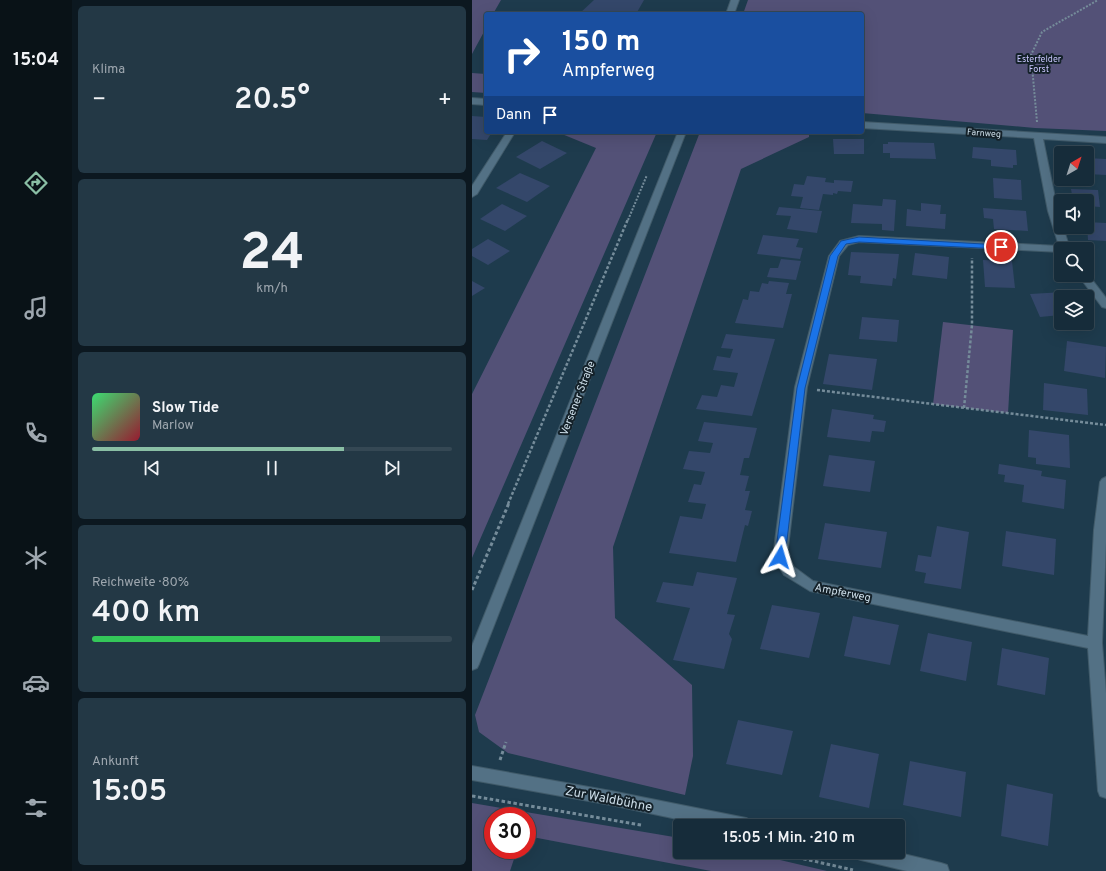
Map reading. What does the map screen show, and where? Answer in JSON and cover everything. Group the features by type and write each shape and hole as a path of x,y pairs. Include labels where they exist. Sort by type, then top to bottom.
{"street":[{"path":"731,12 735,0"},
{"path":"472,101 484,102"},
{"name":"Farnweg","path":"864,125 1106,140"},
{"path":"472,194 509,134"},
{"name":"Versener Straße","path":"472,664 681,134"},
{"path":"1038,137 1053,211 1063,242"},
{"name":"Ampferweg","path":"1054,250 859,239 844,243 834,256 801,388 780,557 789,572 810,586 1095,643"},
{"path":"1088,282 1106,305"},
{"path":"1106,482 1100,530 1095,643 1106,791"},
{"name":"Zur Waldbühne","path":"472,774 611,798 712,819"},
{"path":"890,859 941,871"}],"path":[{"path":"1038,137 1031,56 1042,32 1098,0"},
{"path":"472,590 650,168"},
{"path":"964,408 972,325 972,245"},
{"path":"801,388 1106,425"},
{"path":"472,796 646,826"},
{"path":"804,859 855,871"}],"green space":[{"path":"472,0 501,0 494,12 484,12 484,32 472,54"},
{"name":"Esterfelder Forst","path":"748,0 1106,0 1106,131 1035,128 864,113 864,12 744,12"},
{"path":"472,73 484,74 484,93 472,92"},
{"path":"562,134 656,134 472,558 472,394 596,148"},
{"path":"699,134 809,134 809,137 741,169 613,547 615,618 692,685 693,756 685,795 508,753 479,732 475,715"},
{"path":"943,322 1013,330 1008,413 933,404"},
{"path":"472,803 496,807 484,807 484,859 514,859 510,871 472,871"},
{"path":"536,814 673,837 673,859 776,859 827,871 711,871 536,838"}],"building":[{"path":"594,0 644,0 637,12 581,12"},
{"path":"472,116 484,117 484,134 491,134 487,140 472,139"},
{"path":"833,139 864,139 864,154 834,154"},
{"path":"542,141 567,153 540,169 516,157"},
{"path":"888,142 934,143 936,159 890,158 890,153 883,153 883,144 888,144"},
{"path":"973,147 1016,150 1017,165 1013,165 1013,168 991,166 991,160 972,158"},
{"path":"1094,158 1106,159 1106,175 1094,174"},
{"path":"520,173 550,186 527,202 496,188"},
{"path":"807,176 826,178 825,182 834,183 834,180 853,181 851,192 838,191 837,194 833,193 833,195 823,194 819,210 800,208 803,197 791,196 794,184 804,185"},
{"path":"993,178 1021,180 1022,200 994,198"},
{"path":"1071,189 1098,190 1100,207 1094,207 1094,194 1072,194"},
{"path":"883,199 896,200 894,231 882,230 882,224 851,223 853,204 882,206"},
{"path":"921,203 941,205 940,214 946,214 945,229 906,226 907,209 921,211"},
{"path":"502,204 527,216 505,231 480,219"},
{"path":"779,207 822,211 817,233 787,229 791,216 776,215"},
{"path":"983,208 1026,211 1028,231 994,229 993,219 984,218"},
{"path":"1094,222 1106,223 1106,241 1088,240 1088,234 1094,234"},
{"path":"763,235 799,239 796,247 803,248 800,259 757,254"},
{"path":"488,239 510,251 488,265 472,256 472,249"},
{"path":"851,252 899,254 896,279 893,278 892,286 860,283 861,276 848,275"},
{"path":"915,253 949,257 947,279 912,275"},
{"path":"781,259 801,261 796,280 767,277 770,268 778,268"},
{"path":"983,260 1012,261 1015,288 985,287"},
{"path":"472,281 485,288 472,296"},
{"path":"769,281 789,283 786,294 792,294 783,328 735,323 743,299 748,300 750,291 759,292 762,283 768,284"},
{"path":"1054,293 1054,316 1040,317 1030,294"},
{"path":"862,317 899,320 897,342 859,339"},
{"path":"726,334 775,339 752,416 696,409 702,395 717,397 721,385 734,387 738,373 713,370 717,356 730,358 733,349 721,348"},
{"path":"1067,341 1106,347 1105,378 1064,371"},
{"path":"829,354 877,359 872,390 823,384"},
{"path":"1044,383 1087,389 1088,415 1043,410"},
{"path":"832,409 874,415 873,419 886,421 884,432 872,431 870,442 827,437"},
{"path":"704,422 757,428 749,458 744,458 740,475 749,476 745,491 750,491 745,510 752,511 748,526 745,525 736,562 669,553 680,516 702,519 706,504 688,502 694,484 701,485 705,472 683,469 689,451 710,453 713,443 698,441"},
{"path":"1029,430 1069,435 1070,468 1036,464 1036,458 1028,457"},
{"path":"829,455 875,461 870,492 823,486"},
{"path":"999,464 1042,471 1041,476 1066,480 1064,509 1022,502 1024,485 1004,482 1005,475 998,474"},
{"path":"825,523 887,532 881,568 818,559"},
{"path":"937,526 969,532 961,589 924,583 926,573 915,571 918,555 931,557"},
{"path":"1006,531 1056,539 1054,575 1002,566"},
{"path":"697,572 737,578 727,614 735,615 729,634 732,639 724,669 673,660 690,608 656,602 663,582 693,586"},
{"path":"772,605 820,613 809,658 760,649"},
{"path":"853,616 899,625 890,665 844,656"},
{"path":"928,633 972,642 966,681 920,671"},
{"path":"1002,648 1049,658 1045,695 997,685"},
{"path":"738,720 793,731 782,775 726,764"},
{"path":"831,744 879,754 869,808 819,797"},
{"path":"910,761 966,772 961,817 903,805"},
{"path":"1007,784 1053,794 1048,846 1001,836"}],"route":[{"path":"780,557 801,388 834,256 844,243 859,239 1001,247"}]}
